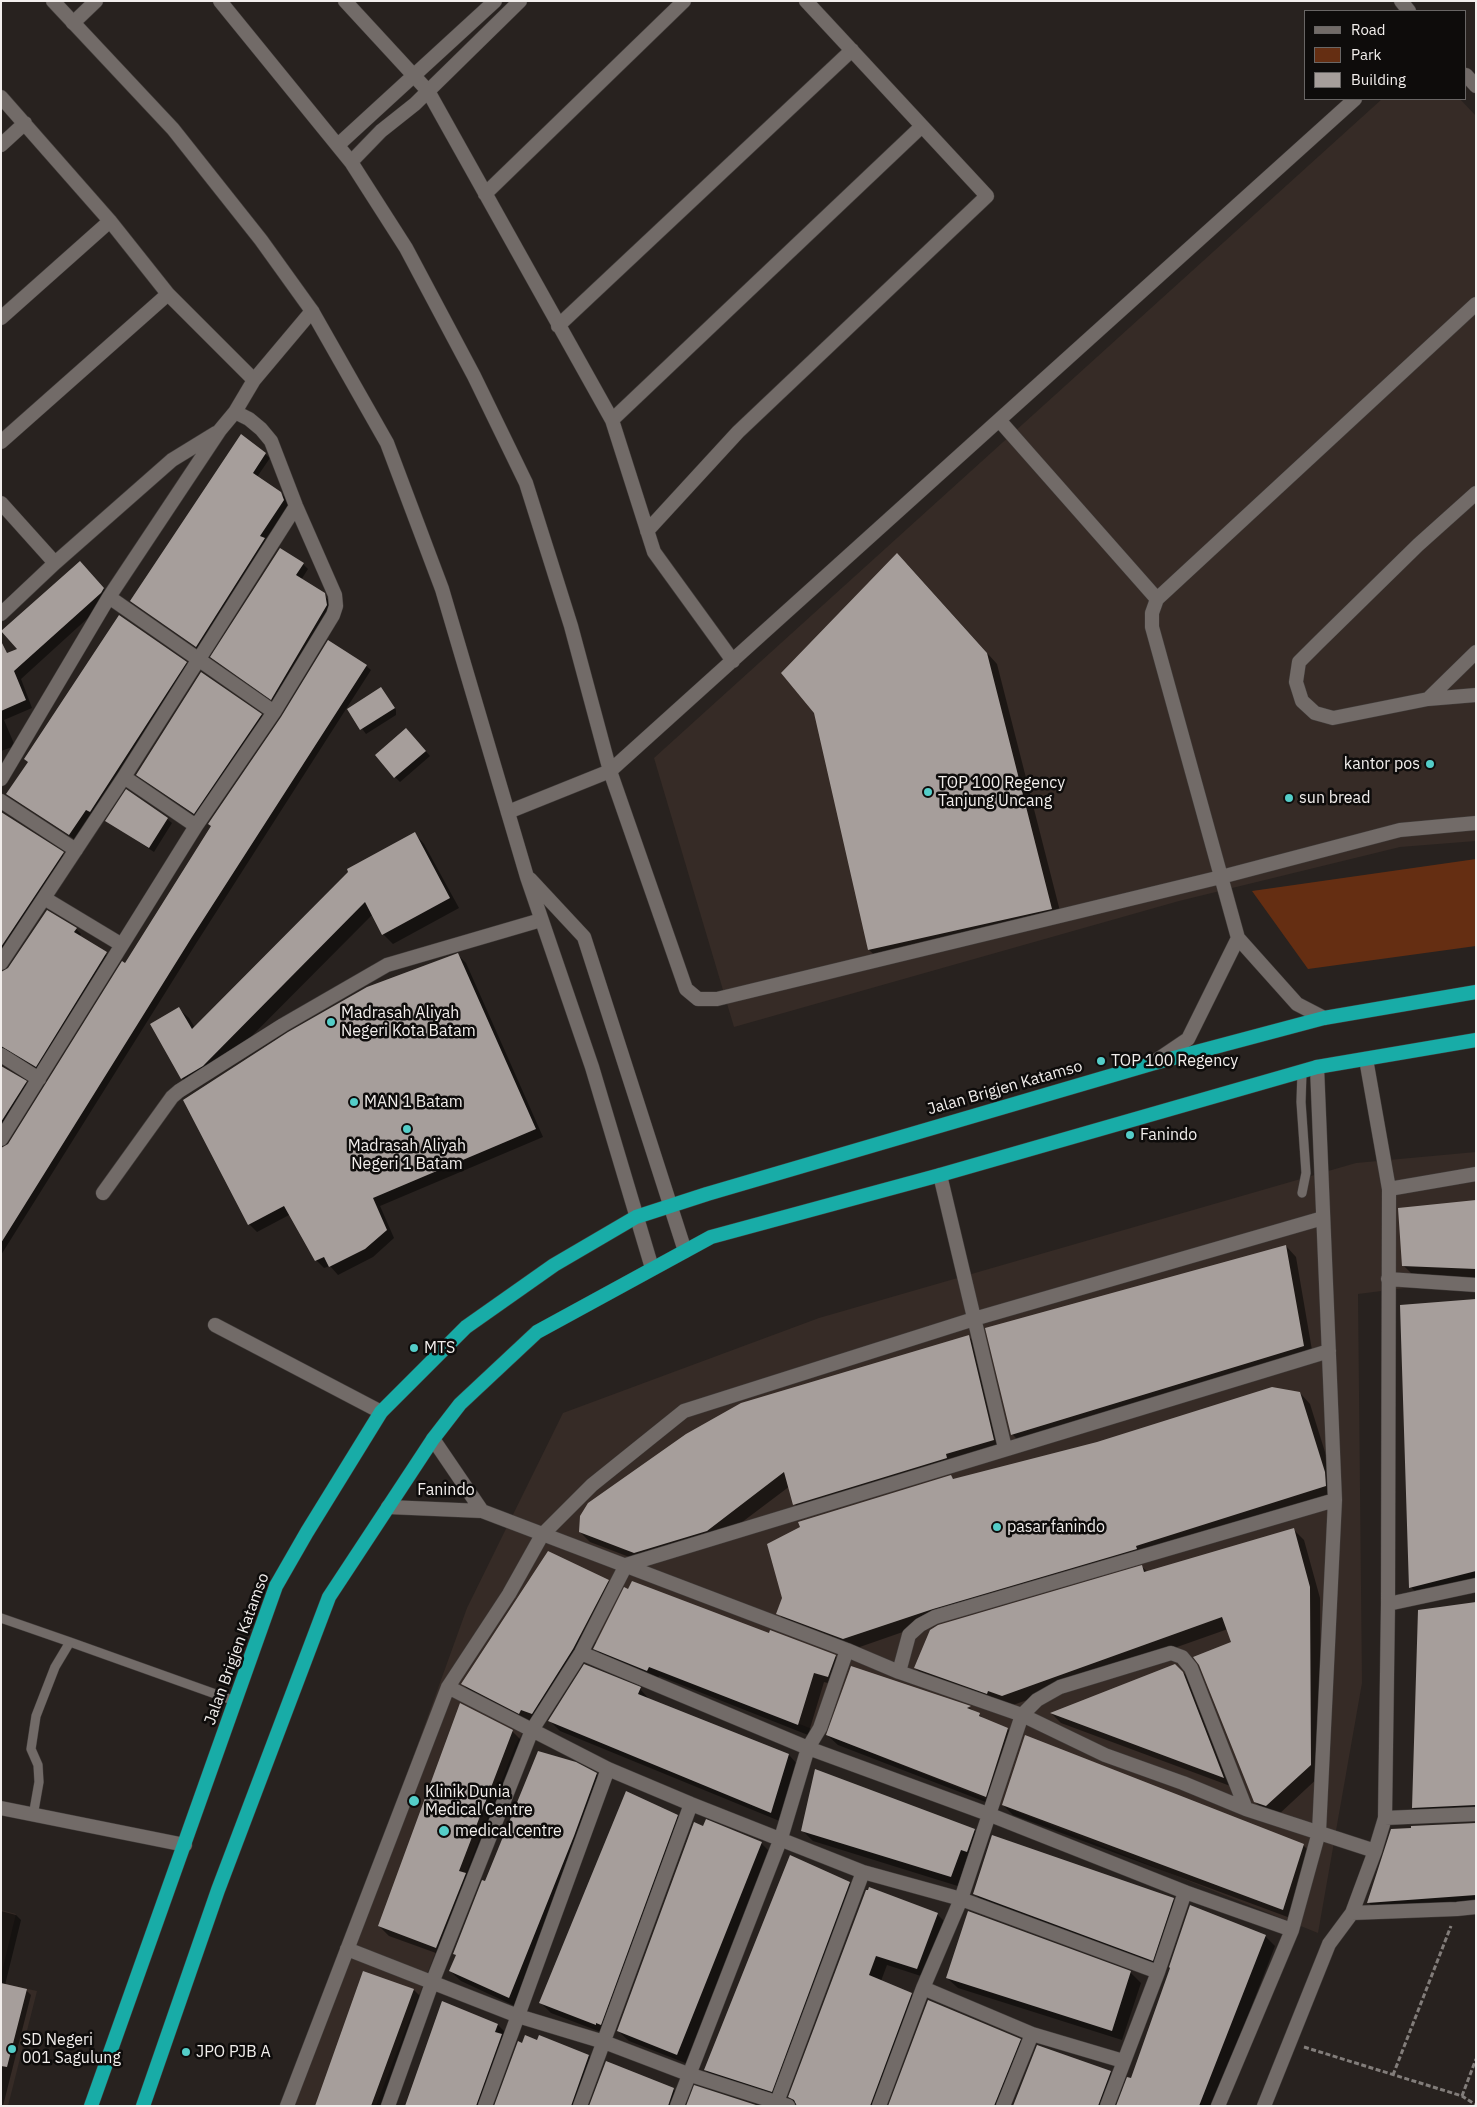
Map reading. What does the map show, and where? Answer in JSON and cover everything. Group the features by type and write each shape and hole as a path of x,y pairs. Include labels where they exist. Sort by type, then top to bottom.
{"highway":[{"name":"Jalan Brigjen Katamso","path":"92,2106 276,1586 381,1412 466,1328 554,1265 636,1217 669,1206 1151,1064 1324,1018 1476,992"},
{"path":"143,2106 221,1881 329,1597 433,1439 460,1404 537,1332 711,1237 940,1175 1317,1067 1476,1040"}],"street":[{"path":"53,1 173,129 261,240 312,311 387,443 442,589 541,920 592,1067 652,1268"},
{"path":"73,23 96,1"},
{"path":"220,1 351,162 406,248 474,376 526,483 571,626 610,771 686,988 698,999 717,999 1221,877 1400,830 1476,823"},
{"path":"338,145 495,1"},
{"path":"351,162 382,131 428,91 520,1"},
{"path":"485,194 684,1"},
{"path":"647,531 738,432 987,196 806,1"},
{"path":"350,3 428,91 612,420 654,552 733,661"},
{"path":"558,326 852,50"},
{"path":"1467,76 1476,86"},
{"path":"1,97 110,221 168,294 254,380"},
{"path":"508,812 610,771 1354,100"},
{"path":"1,145 25,123"},
{"path":"612,420 922,126"},
{"path":"1,318 110,221"},
{"path":"1,442 168,294"},
{"path":"1324,1018 1298,1004 1238,938 1152,627 1152,613 1157,599 1476,304"},
{"path":"1,779 109,597 220,430 235,412 254,380 312,311"},
{"path":"1,1139 196,826 274,712 333,615 336,606 335,595 296,506 271,441 249,419 235,412"},
{"path":"999,420 1157,599"},
{"path":"1,614 55,563 172,460 220,430"},
{"path":"1473,692 1333,718 1315,712 1302,701 1296,682 1299,662 1418,545 1476,493"},
{"path":"1,502 55,563"},
{"path":"1,963 199,660 296,506"},
{"path":"109,597 274,712"},
{"path":"1428,699 1476,652"},
{"path":"124,776 196,826"},
{"path":"1,801 76,850"},
{"path":"528,876 584,937 685,1251"},
{"path":"44,898 122,945"},
{"path":"103,1193 172,1097 283,1025 387,965 541,920"},
{"path":"1151,1064 1188,1039 1238,938"},
{"path":"1,1055 39,1079"},
{"path":"1264,2106 1329,1944 1352,1913 1385,1818 1388,1604 1389,1189 1366,1059"},
{"path":"1218,2106 1292,1930 1319,1832 1334,1500 1317,1067"},
{"path":"1389,1189 1476,1174"},
{"path":"940,1175 1005,1448"},
{"path":"287,2106 448,1688 509,1594 542,1535 592,1485 684,1411 974,1319 1323,1218"},
{"path":"1388,1278 1476,1285"},
{"path":"215,1325 381,1412"},
{"path":"388,2106 432,1983 532,1730 581,1653 626,1565 1329,1350"},
{"name":"Fanindo","path":"433,1439 482,1511"},
{"path":"900,1672 909,1635 920,1625 935,1617 1334,1500"},
{"name":"Fanindo","path":"388,1507 482,1511"},
{"path":"482,1511 900,1672 1022,1715 1105,1755 1183,1783 1246,1809 1374,1851"},
{"path":"1388,1604 1476,1585"},
{"path":"677,2106 781,1838 808,1748 820,1728 847,1650"},
{"path":"581,1653 808,1748 988,1814 1185,1892 1292,1930"},
{"path":"879,2106 923,1988 960,1899 1022,1715 1037,1700 1060,1688 1171,1653 1182,1657 1191,1668 1246,1809"},
{"path":"448,1688 608,1769 692,1804 863,1872 960,1899 1158,1972"},
{"path":"485,2106 608,1769"},
{"path":"580,2106 692,1804"},
{"path":"1,1808 32,1816 185,1845"},
{"path":"1385,1818 1476,1814"},
{"path":"347,1949 518,2016 604,2042 688,2074 782,2104 863,1872"},
{"path":"1107,2106 1122,2061 1158,1972 1185,1892"},
{"path":"1352,1913 1457,1910 1476,1907"},
{"path":"923,1988 1032,2034 1122,2061"},
{"path":"1003,2106 1032,2034"}],"lane":[{"path":"1302,1072 1301,1102 1306,1173 1302,1193"},
{"path":"1,1618 235,1700"},
{"path":"32,1816 39,1782 38,1765 31,1749 36,1716 55,1667 70,1642"}],"path":[{"path":"1393,2075 1457,1910"},
{"path":"1289,2042 1462,2096 1476,2105"},
{"path":"1462,2096 1476,2059"}],"shaded area":[{"path":"1381,100 1461,100 1476,116 1476,841 1400,847 1179,901 734,1027 654,758"},
{"path":"1476,1152 1476,1279 1358,1294 1362,1683 1318,1933 576,1634 516,1744 376,2106 287,2106 467,1608 563,1413 819,1318 1356,1163"},
{"path":"1,1910 16,1914 1,1976"},
{"name":"SD Negeri 001 Sagulung","path":"1,1983 37,1991 8,2106 1,2106"}],"green space":[{"path":"1476,859 1476,946 1308,969 1252,891"}],"building":[{"path":"241,434 266,453 253,473 281,492 284,500 260,536 265,538 196,647 130,601"},
{"path":"280,548 304,563 296,575 325,593 327,605 271,700 210,657"},
{"name":"TOP 100 Regency Tanjung Uncang","path":"897,553 987,653 1052,909 868,950 814,713 781,673"},
{"path":"80,561 104,588 101,593 14,671 26,700 1,711 1,641 7,653 17,649 1,631"},
{"path":"119,615 187,662 90,812 86,810 69,835 6,794 28,762 24,759"},
{"path":"328,640 367,665 192,937 1,1243 1,1148 8,1144 122,961 125,963 211,826 208,824 281,717"},
{"path":"201,672 262,714 194,814 136,775"},
{"path":"381,687 395,708 360,730 347,709"},
{"path":"406,728 426,751 394,778 375,755"},
{"path":"126,789 168,818 149,848 105,821"},
{"path":"1,812 64,852 1,947"},
{"path":"415,832 450,898 382,935 365,902 203,1066 181,1079 150,1024 179,1007 192,1029 348,872 347,869"},
{"path":"47,910 77,928 74,932 107,952 36,1067 1,1046 1,972 8,968"},
{"name":"MAN 1 Batam","path":"458,953 536,1129 373,1198 387,1230 365,1249 329,1267 324,1257 315,1261 284,1206 248,1225 183,1100 288,1032 367,987"},
{"path":"1,1066 27,1081 1,1122"},
{"path":"1476,1200 1476,1269 1402,1266 1398,1208"},
{"path":"1286,1245 1304,1346 1011,1435 985,1328"},
{"path":"1476,1299 1476,1571 1409,1588 1400,1305"},
{"path":"969,1335 994,1440 946,1454 947,1458 793,1505 784,1472 707,1531 634,1553 579,1532 580,1516 588,1503 686,1434 741,1403"},
{"name":"pasar fanindo","path":"1272,1387 1300,1392 1325,1472 1326,1486 1136,1546 1137,1549 933,1609 843,1639 776,1614 782,1598 767,1544 800,1527 798,1522 951,1475 953,1479 1097,1442"},
{"path":"1294,1528 1310,1587 1311,1765 1266,1806 1254,1802 1199,1665 1193,1657 1231,1642 1222,1617 1002,1696 988,1691 987,1694 914,1668 930,1630 938,1625 1142,1565 1144,1572"},
{"path":"548,1551 609,1580 573,1649 532,1714 521,1710 519,1714 461,1684"},
{"path":"632,1581 769,1633 770,1630 836,1655 828,1677 814,1673 798,1725 649,1667 647,1671 593,1649 624,1587 628,1589"},
{"path":"1476,1602 1476,1805 1412,1808 1418,1610"},
{"path":"584,1664 641,1687 638,1694 789,1754 771,1813 548,1721"},
{"path":"1175,1664 1183,1672 1224,1778 1050,1713"},
{"path":"851,1666 971,1706 967,1708 980,1713 979,1716 1008,1728 986,1797 826,1735"},
{"name":"medical centre","path":"460,1703 513,1730 459,1871 466,1873 436,1948 378,1926"},
{"path":"1025,1735 1304,1844 1283,1910 1002,1805"},
{"path":"538,1751 576,1762 597,1773 574,1836 509,1998 449,1971 456,1955 453,1954 482,1880 485,1881"},
{"path":"815,1769 975,1829 967,1852 961,1850 951,1877 801,1831"},
{"path":"626,1791 678,1815 601,2025 596,2023 596,2025 539,2003"},
{"path":"706,1819 762,1842 677,2055 617,2031 694,1822 703,1826"},
{"path":"1476,1823 1476,1895 1367,1903 1391,1829 1411,1828 1411,1826"},
{"path":"992,1835 1174,1898 1153,1961 973,1894"},
{"path":"790,1855 850,1882 772,2092 704,2070"},
{"path":"869,1887 938,1913 917,1969 876,1956 869,1975 912,1993 870,2106 797,2106 794,2100 788,2097 866,1890"},
{"path":"1190,1905 1266,1935 1199,2106 1116,2106 1127,2077 1131,2078"},
{"path":"968,1911 1131,1971 1112,2031 946,1978"},
{"path":"363,1971 414,1989 371,2106 315,2106"},
{"name":"SD Negeri 001 Sagulung","path":"1,1983 27,1989 7,2067 1,2066"},
{"path":"928,2000 1021,2039 994,2106 888,2106"},
{"path":"442,2001 498,2024 495,2032 502,2034 476,2106 405,2106"},
{"path":"525,2035 537,2040 539,2035 589,2055 571,2106 494,2106 518,2041 522,2043"},
{"path":"1037,2045 1111,2071 1098,2106 1013,2106"},
{"path":"606,2061 674,2088 668,2106 589,2106"},
{"path":"694,2085 759,2106 686,2106"}],"place":[{"name":"kantor pos","path":"1430,764"},
{"name":"TOP 100 Regency Tanjung Uncang","path":"928,792"},
{"name":"sun bread","path":"1289,798"},
{"name":"Madrasah Aliyah Negeri Kota Batam","path":"331,1022"},
{"name":"TOP 100 Regency","path":"1101,1061"},
{"name":"MAN 1 Batam","path":"354,1102"},
{"name":"Madrasah Aliyah Negeri 1 Batam","path":"407,1129"},
{"name":"Fanindo","path":"1130,1135"},
{"name":"MTS","path":"414,1348"},
{"name":"pasar fanindo","path":"997,1527"},
{"name":"Klinik Dunia Medical Centre","path":"414,1801"},
{"name":"medical centre","path":"444,1831"},
{"name":"SD Negeri 001 Sagulung","path":"12,2049"},
{"name":"JPO PJB A","path":"186,2052"}]}
